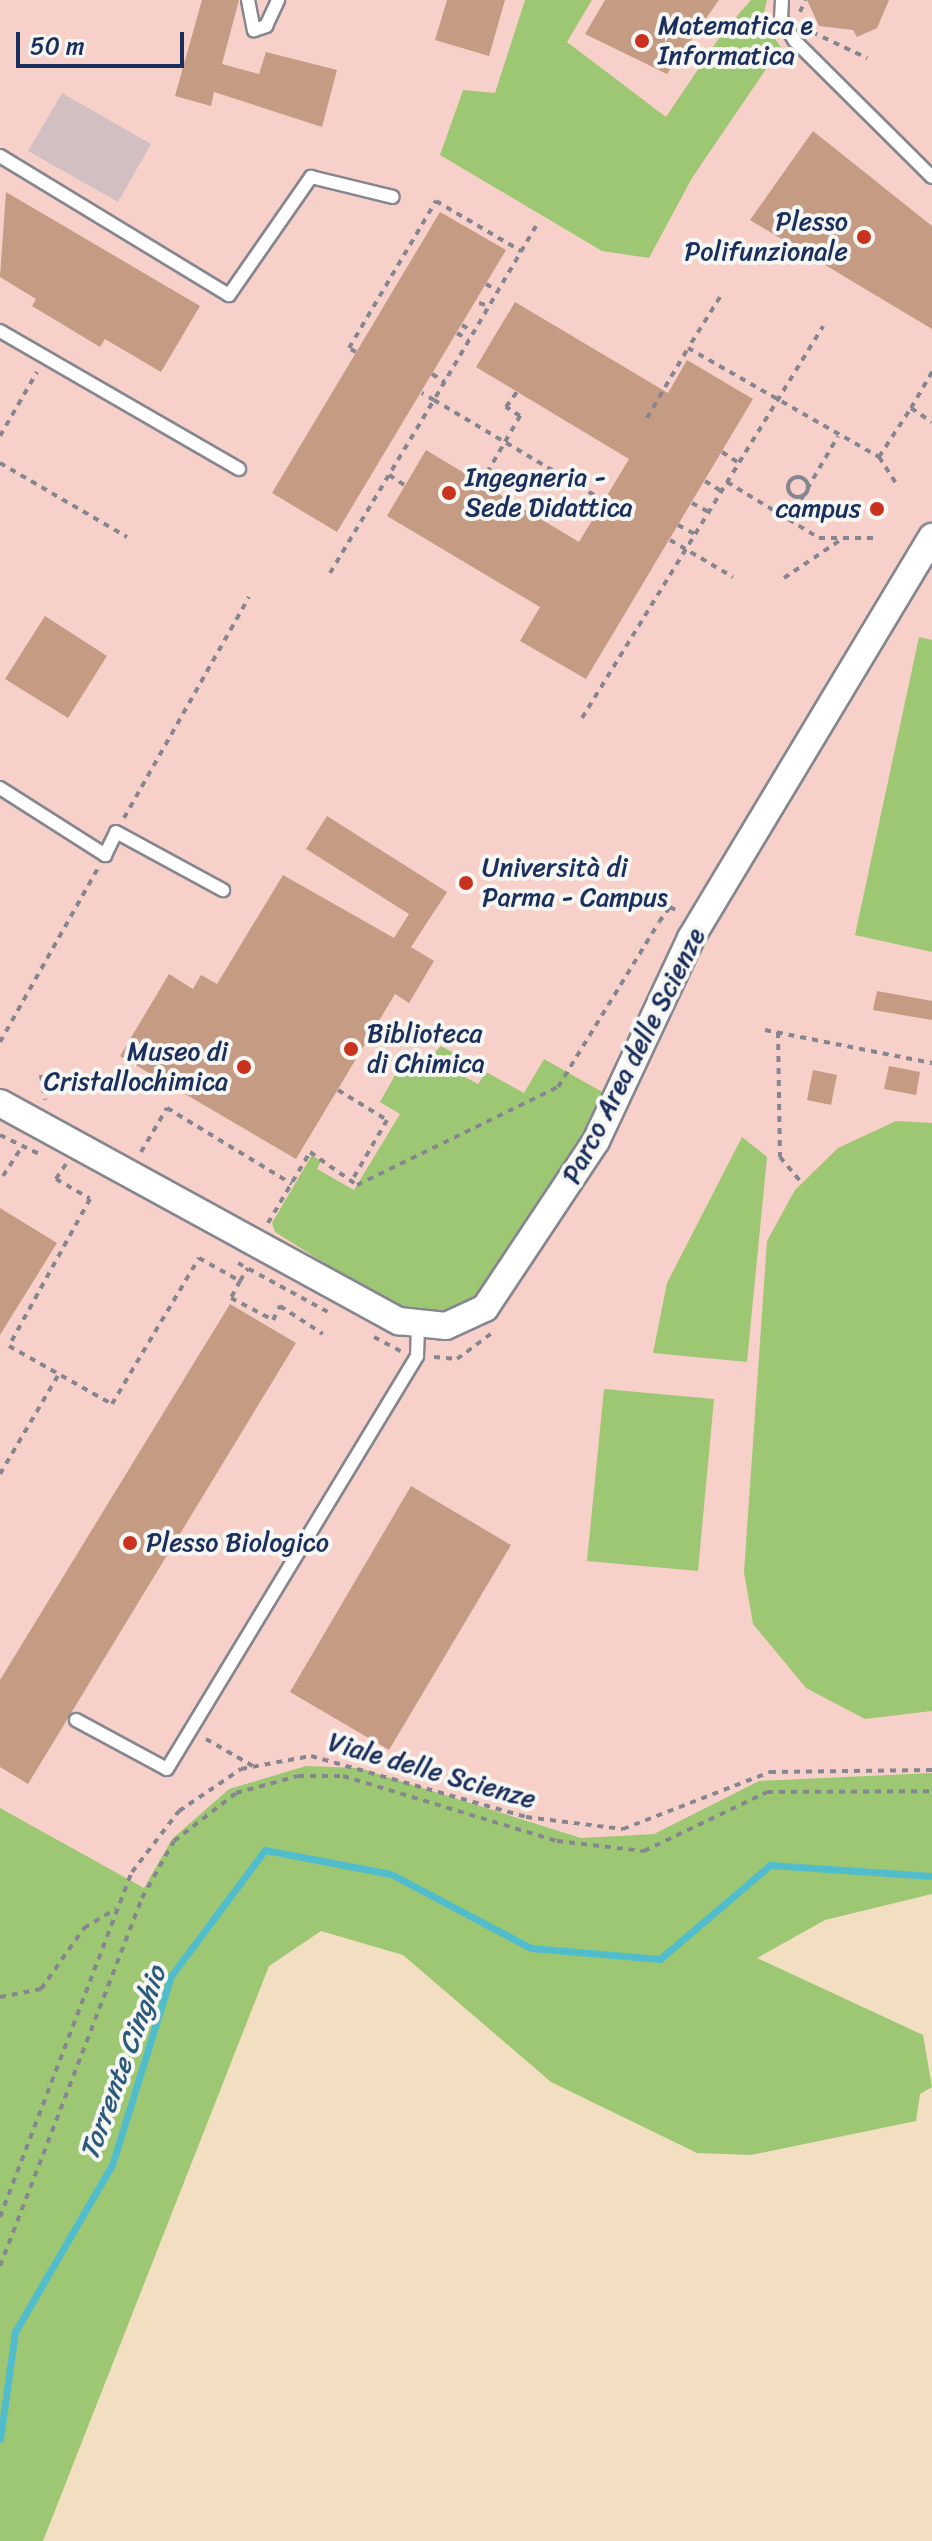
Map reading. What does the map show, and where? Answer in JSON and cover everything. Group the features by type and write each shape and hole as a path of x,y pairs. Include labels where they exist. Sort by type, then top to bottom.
{"street":[{"name":"Parco Area delle Scienze","path":"418,1328 467,1318 506,1287 596,1141 691,938 932,537"},
{"path":"0,1103 418,1328"}],"lane":[{"path":"248,0 254,30 266,26 278,0"},
{"path":"782,0 781,18 795,41 932,177"},
{"path":"0,156 229,295 311,177 393,197"},
{"path":"0,331 239,469"},
{"path":"0,788 105,855 116,832 223,890"},
{"path":"76,1720 167,1769 193,1731 417,1356 418,1328"}],"path":[{"path":"807,35 867,58"},
{"path":"356,352 349,348 436,201 521,251"},
{"path":"330,573 536,226"},
{"path":"400,262 407,266"},
{"path":"486,284 498,291"},
{"path":"647,418 720,297"},
{"path":"479,303 489,306"},
{"path":"462,325 474,332"},
{"path":"582,718 823,326"},
{"path":"457,333 469,341"},
{"path":"688,348 778,403 879,457 898,486"},
{"path":"0,436 45,357"},
{"path":"879,457 932,372"},
{"path":"432,374 445,382"},
{"path":"481,483 520,416 506,407 517,392"},
{"path":"422,393 604,501"},
{"path":"911,408 932,422"},
{"path":"789,520 838,435"},
{"path":"722,452 739,463"},
{"path":"0,463 127,537"},
{"path":"389,475 406,486"},
{"path":"801,478 806,491 793,496 789,482 801,478"},
{"path":"705,481 721,491"},
{"path":"727,482 819,538 873,538"},
{"path":"692,503 709,512"},
{"path":"678,525 695,534"},
{"path":"784,578 844,538"},
{"path":"670,540 733,577"},
{"path":"116,832 249,597"},
{"path":"0,1042 105,855"},
{"path":"351,1182 558,1087 659,922"},
{"path":"765,1030 932,1063"},
{"path":"778,1032 780,1157 802,1183"},
{"path":"3,1176 46,1105 41,1075"},
{"path":"338,1090 387,1120 351,1182"},
{"path":"128,1145 141,1152 167,1108 292,1184"},
{"path":"323,1334 280,1306 273,1320 231,1298 310,1152 351,1182"},
{"path":"71,1155 56,1179 90,1199 9,1346 112,1404 199,1258 240,1281"},
{"path":"0,1166 7,1170"},
{"path":"0,1474 59,1374"},
{"path":"193,1731 253,1766"},
{"name":"Viale delle Scienze","path":"0,2217 118,1908 148,1845 179,1811 253,1766 311,1756 526,1817 623,1829 770,1772 932,1770"},
{"path":"0,2266 142,1898 174,1841 236,1793 298,1776 343,1776 557,1841 644,1851 767,1792 932,1791"},
{"path":"0,1997 41,1989 84,1928 118,1908"}],"shaded area":[{"name":"Università di Parma - Campus","path":"0,0 932,0 932,1773 759,1781 654,1834 581,1838 359,1768 172,1839 144,1889 0,1808"},
{"path":"62,93 151,144 118,202 28,151"}],"green space":[{"path":"525,0 592,0 567,42 666,117 723,32 751,0 767,0 762,21 781,47 692,178 649,258 602,251 440,155 463,90 495,93"},
{"path":"919,637 932,640 932,952 855,935"},
{"path":"441,1046 459,1056 452,1070 478,1084 486,1072 524,1093 544,1059 606,1094 485,1294 441,1313 395,1307 275,1232 272,1223 312,1155 321,1161 317,1169 354,1190 400,1114 380,1102 403,1061 419,1069"},
{"path":"896,1121 932,1123 932,1711 865,1719 806,1688 753,1624 744,1572 767,1241 795,1190 838,1148"},
{"path":"742,1137 767,1157 747,1362 653,1353 667,1283"},
{"path":"604,1389 714,1399 698,1571 587,1561"},
{"path":"306,1766 359,1768 581,1838 654,1834 759,1781 932,1773 932,1894 825,1920 757,1958 923,2035 932,2087 920,2094 916,2121 751,2155 697,2153 551,2082 403,1955 321,1931 269,1966 43,2541 0,2541 0,1808 144,1888 172,1839 229,1789"}],"building":[{"path":"202,0 239,0 222,64 259,74 266,52 337,70 322,127 214,92 211,106 175,96"},
{"path":"447,0 505,0 489,56 435,40"},
{"name":"Matematica e Informatica","path":"605,0 719,0 667,74 585,34"},
{"path":"807,0 889,0 877,28 857,37 853,30 819,26"},
{"name":"Plesso Polifunzionale","path":"813,131 932,226 932,329 750,220"},
{"path":"6,192 200,306 161,372 105,339 100,347 32,306 36,299 0,277"},
{"path":"440,212 506,250 337,532 272,493"},
{"name":"Ingegneria - Sede Didattica","path":"515,302 668,393 687,360 753,399 586,679 520,641 540,607 387,516 426,450 579,542 629,459 476,367"},
{"path":"45,616 107,656 68,718 5,679"},
{"path":"327,816 447,892 411,947 434,961 409,1003 395,994 296,1159 120,1056 169,974 193,989 201,975 217,984 283,875 394,938 409,914 306,849"},
{"path":"877,991 932,1001 932,1020 873,1010"},
{"path":"889,1066 920,1072 916,1095 884,1089"},
{"path":"813,1070 837,1075 831,1105 807,1100"},
{"path":"0,1208 57,1243 0,1335"},
{"name":"Plesso Biologico","path":"230,1304 296,1343 28,1784 0,1767 0,1680"},
{"path":"411,1486 511,1545 389,1750 290,1692"}],"waterway":[{"name":"Torrente Cinghio","path":"0,2439 15,2332 112,2165 171,1976 265,1850 391,1874 531,1948 660,1959 770,1865 932,1876"}],"place":[{"name":"Matematica e Informatica","path":"642,41"},
{"name":"Plesso Polifunzionale","path":"864,237"},
{"name":"Ingegneria - Sede Didattica","path":"449,493"},
{"name":"campus","path":"877,509"},
{"name":"Università di Parma - Campus","path":"466,883"},
{"name":"Biblioteca di Chimica","path":"351,1049"},
{"name":"Museo di Cristallochimica","path":"244,1067"},
{"name":"Plesso Biologico","path":"130,1543"}]}
